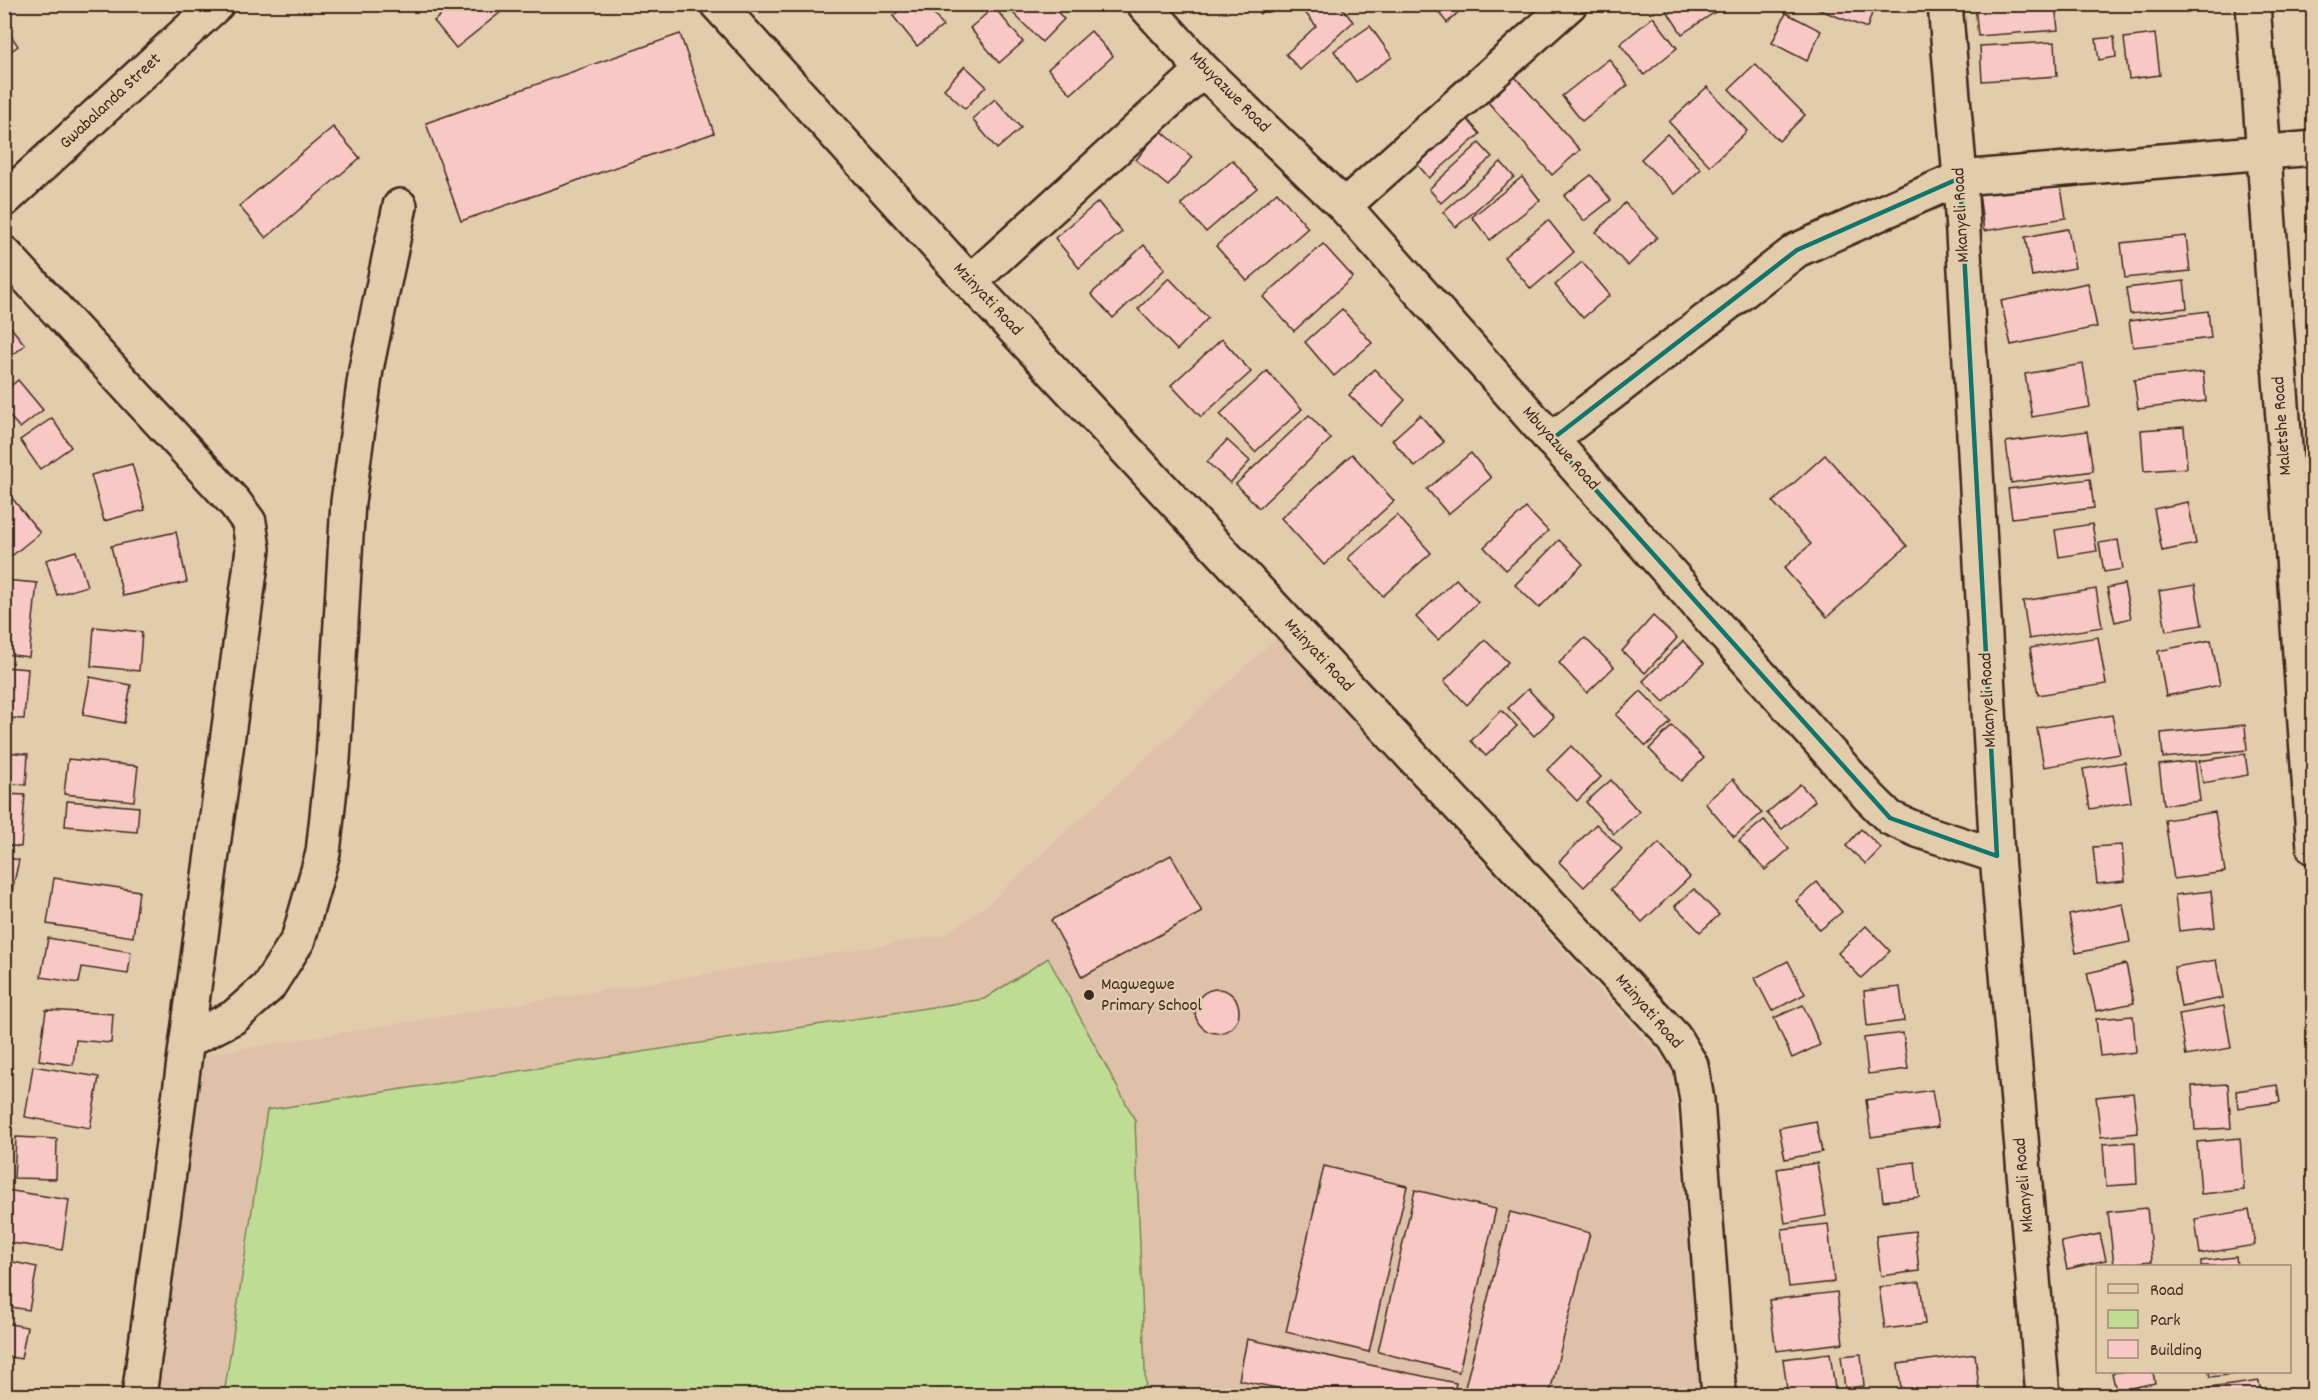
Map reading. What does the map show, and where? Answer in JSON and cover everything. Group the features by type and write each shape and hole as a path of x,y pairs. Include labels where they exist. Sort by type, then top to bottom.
{"street":[{"name":"Gwabalanda Street","path":"4,200 217,4"},
{"name":"Mzinyati Road","path":"717,4 970,282 1674,1037 1691,1065 1697,1100 1719,1395"},
{"name":"Mbuyazwe Road","path":"1144,4 1203,70 1344,206 1890,818 1920,831 1997,856"},
{"path":"1344,206 1570,4"},
{"name":"Mkanyeli Road","path":"1945,4 1960,178 1997,856 2043,1395"},
{"name":"Maletshe Road","path":"2253,4 2313,848"},
{"path":"970,282 1203,70"},
{"path":"1551,440 1797,249 1960,178 2313,148"},
{"path":"187,1041 234,1017 268,987 298,940 323,853 333,760 348,502 366,369 400,206"},
{"path":"4,253 235,503 249,522 253,549 139,1395"}],"highlighted area":[{"path":"1960,178 1997,856 1890,818 1551,440 1797,250"}],"shaded area":[{"name":"Magwegwe Primary School","path":"1277,637 1672,1069 1701,1395 155,1396 203,1055 945,935 989,903"}],"green space":[{"path":"1048,958 1135,1120 1146,1395 224,1395 267,1110 984,999"}],"building":[{"path":"454,4 497,4 502,11 456,48 434,21"},
{"path":"907,4 926,4 943,26 917,46 893,16"},
{"path":"1004,4 1050,4 1064,19 1042,42"},
{"path":"1250,4 1269,4 1260,14"},
{"path":"1302,4 1339,4 1353,22 1300,70 1286,54 1316,26 1300,6"},
{"path":"1432,4 1467,4 1447,23"},
{"path":"1670,4 1710,4 1715,12 1682,34 1665,8"},
{"path":"1804,4 1875,4 1867,28"},
{"path":"1975,4 2055,4 2058,30 1978,36"},
{"path":"2118,4 2172,4 2172,5 2118,9"},
{"path":"994,7 1023,42 999,63 970,28"},
{"path":"1786,13 1821,31 1807,61 1772,43"},
{"path":"1653,17 1677,48 1644,75 1620,44"},
{"path":"1370,26 1392,57 1356,82 1334,51"},
{"path":"6,28 18,46 4,56 4,29"},
{"path":"1091,31 1113,56 1071,94 1048,69"},
{"path":"680,34 714,133 461,221 426,123"},
{"path":"2155,34 2160,75 2129,79 2124,38"},
{"path":"2114,37 2116,57 2099,60 2096,39"},
{"path":"2055,42 2057,76 1982,81 1980,46"},
{"path":"1609,59 1628,85 1582,121 1562,96"},
{"path":"1755,64 1805,115 1779,141 1729,89"},
{"path":"965,66 986,86 965,109 944,89"},
{"path":"1515,77 1580,150 1552,175 1488,102"},
{"path":"1707,87 1747,131 1710,166 1669,122"},
{"path":"995,99 1021,128 997,149 972,119"},
{"path":"1463,114 1480,134 1429,178 1412,158"},
{"path":"333,127 360,158 266,238 239,206"},
{"path":"1160,130 1192,157 1168,186 1136,160"},
{"path":"1667,134 1701,169 1675,194 1641,159"},
{"path":"1479,143 1492,157 1441,203 1429,189"},
{"path":"1232,160 1257,188 1206,232 1181,204"},
{"path":"1501,162 1514,177 1456,227 1443,212"},
{"path":"1591,175 1611,200 1584,221 1564,196"},
{"path":"1522,177 1540,200 1490,240 1472,217"},
{"path":"2060,181 2066,218 1984,231 1979,194"},
{"path":"1277,192 1308,228 1247,281 1216,246"},
{"path":"1098,202 1122,232 1079,268 1055,238"},
{"path":"1625,203 1657,237 1628,266 1596,232"},
{"path":"1548,220 1574,252 1531,289 1504,257"},
{"path":"2068,229 2075,268 2032,276 2025,237"},
{"path":"2186,236 2190,271 2125,278 2121,243"},
{"path":"1323,244 1353,277 1294,331 1263,297"},
{"path":"1144,245 1165,269 1113,318 1091,294"},
{"path":"1582,262 1610,295 1583,318 1555,285"},
{"path":"1169,278 1208,318 1177,350 1138,309"},
{"path":"2184,281 2187,308 2130,314 2126,288"},
{"path":"2088,283 2097,327 2011,345 2001,301"},
{"path":"1342,309 1372,343 1334,376 1305,342"},
{"path":"2208,311 2211,338 2133,347 2129,321"},
{"path":"4,319 25,345 4,362"},
{"path":"1222,339 1251,372 1201,417 1171,385"},
{"path":"2083,364 2090,407 2032,417 2025,374"},
{"path":"1374,369 1405,400 1381,426 1349,395"},
{"path":"1267,371 1302,409 1255,452 1220,414"},
{"path":"2203,372 2206,401 2138,409 2134,380"},
{"path":"18,380 43,410 20,428 4,410 4,392"},
{"path":"1309,415 1331,439 1259,508 1236,484"},
{"path":"1420,415 1444,442 1415,467 1392,440"},
{"path":"52,418 71,447 40,469 20,440"},
{"path":"2184,427 2187,468 2144,471 2141,430"},
{"path":"2087,431 2093,471 2011,483 2006,442"},
{"path":"1227,440 1250,461 1230,483 1207,462"},
{"path":"1471,453 1491,478 1448,514 1427,489"},
{"path":"1352,454 1394,501 1324,565 1281,518"},
{"path":"1825,455 1907,546 1827,617 1784,568 1811,544 1773,502"},
{"path":"132,464 145,510 104,521 91,475"},
{"path":"2090,479 2094,508 2012,518 2008,489"},
{"path":"4,488 40,533 4,562"},
{"path":"2188,502 2196,544 2162,551 2154,509"},
{"path":"1526,508 1548,531 1506,570 1484,547"},
{"path":"1397,515 1431,553 1383,596 1348,558"},
{"path":"2092,524 2097,551 2059,557 2055,530"},
{"path":"176,532 187,582 123,596 111,546"},
{"path":"1559,540 1583,564 1539,608 1515,585"},
{"path":"2118,540 2123,569 2104,572 2099,543"},
{"path":"76,551 87,586 57,595 46,560"},
{"path":"1456,579 1478,602 1438,640 1416,617"},
{"path":"4,580 37,583 29,657 4,654"},
{"path":"2124,584 2131,618 2115,622 2107,588"},
{"path":"2195,585 2202,625 2166,631 2159,591"},
{"path":"2096,589 2102,627 2029,639 2023,601"},
{"path":"1653,616 1677,638 1645,673 1622,651"},
{"path":"94,627 142,632 139,671 91,666"},
{"path":"2098,637 2106,684 2038,695 2030,648"},
{"path":"1585,638 1614,667 1587,693 1559,663"},
{"path":"1485,640 1508,662 1467,705 1444,681"},
{"path":"2211,640 2220,685 2166,696 2158,651"},
{"path":"1683,641 1704,663 1664,702 1643,681"},
{"path":"4,667 28,669 24,719 4,718"},
{"path":"90,677 131,685 124,723 83,715"},
{"path":"1528,689 1554,717 1534,736 1508,708"},
{"path":"1641,691 1671,722 1646,746 1616,715"},
{"path":"1501,710 1517,726 1486,756 1471,741"},
{"path":"2112,715 2120,754 2044,767 2037,728"},
{"path":"2245,725 2247,750 2163,758 2161,733"},
{"path":"1672,726 1704,758 1681,781 1649,749"},
{"path":"1571,746 1601,777 1577,801 1547,770"},
{"path":"4,752 28,754 26,785 4,783"},
{"path":"2245,754 2248,775 2203,783 2199,761"},
{"path":"68,759 138,766 134,801 64,794"},
{"path":"2195,761 2200,801 2164,805 2159,765"},
{"path":"2125,762 2131,802 2090,809 2083,769"},
{"path":"1733,779 1762,813 1734,837 1705,803"},
{"path":"1611,780 1639,812 1614,834 1586,802"},
{"path":"1800,784 1815,801 1782,829 1767,813"},
{"path":"4,794 25,795 21,847 4,845"},
{"path":"67,801 139,807 137,832 65,826"},
{"path":"2215,812 2225,872 2174,879 2165,820"},
{"path":"1764,820 1789,849 1765,870 1739,841"},
{"path":"1596,824 1622,849 1584,887 1559,862"},
{"path":"1861,829 1881,848 1866,864 1846,846"},
{"path":"1659,843 1690,877 1642,922 1611,889"},
{"path":"2122,845 2125,881 2097,884 2093,847"},
{"path":"1171,855 1202,912 1082,977 1051,920"},
{"path":"4,857 19,860 11,896 4,894"},
{"path":"54,878 139,891 133,937 47,924"},
{"path":"1817,882 1842,912 1820,930 1796,901"},
{"path":"1694,889 1719,915 1700,932 1675,906"},
{"path":"2211,891 2215,927 2179,931 2175,895"},
{"path":"2123,904 2130,942 2076,953 2069,915"},
{"path":"1866,926 1890,951 1861,978 1838,953"},
{"path":"48,938 131,952 128,974 82,967 79,983 41,977"},
{"path":"2216,960 2223,998 2181,1006 2174,967"},
{"path":"1788,961 1805,994 1772,1011 1755,978"},
{"path":"2126,964 2134,1003 2096,1011 2087,973"},
{"path":"1900,987 1904,1021 1867,1026 1864,991"},
{"path":"1217,989 1233,995 1239,1011 1233,1027 1217,1033 1201,1027 1195,1011 1201,995"},
{"path":"1803,1005 1820,1045 1792,1058 1774,1018"},
{"path":"2224,1006 2231,1048 2186,1056 2179,1014"},
{"path":"46,1010 113,1014 111,1043 76,1040 73,1065 39,1060"},
{"path":"2133,1016 2136,1052 2100,1056 2096,1019"},
{"path":"1903,1033 1908,1069 1868,1074 1864,1038"},
{"path":"33,1066 99,1077 90,1128 25,1117"},
{"path":"2228,1084 2231,1128 2195,1130 2192,1086"},
{"path":"2277,1085 2280,1102 2238,1108 2236,1091"},
{"path":"1932,1090 1938,1127 1871,1137 1866,1100"},
{"path":"2133,1093 2138,1133 2101,1137 2096,1097"},
{"path":"1816,1121 1822,1152 1785,1159 1779,1128"},
{"path":"16,1137 57,1139 56,1179 14,1178"},
{"path":"2240,1138 2244,1190 2201,1194 2197,1142"},
{"path":"2135,1142 2137,1184 2106,1186 2103,1144"},
{"path":"1915,1162 1919,1197 1883,1201 1879,1166"},
{"path":"1817,1163 1826,1216 1785,1223 1777,1169"},
{"path":"1324,1166 1407,1186 1369,1352 1286,1332"},
{"path":"6,1190 69,1200 62,1250 4,1242"},
{"path":"1415,1190 1496,1209 1459,1372 1378,1352"},
{"path":"2147,1208 2152,1261 2114,1265 2108,1212"},
{"path":"2249,1210 2255,1245 2200,1254 2195,1219"},
{"path":"1510,1212 1590,1233 1549,1396 1466,1396 1463,1395"},
{"path":"1828,1224 1834,1282 1789,1287 1782,1229"},
{"path":"1915,1231 1919,1271 1881,1276 1876,1236"},
{"path":"2100,1234 2106,1260 2067,1269 2061,1242"},
{"path":"2236,1257 2237,1265 2201,1265 2201,1261"},
{"path":"4,1260 37,1267 29,1310 4,1306"},
{"path":"1920,1282 1925,1324 1885,1329 1879,1287"},
{"path":"1837,1292 1843,1343 1776,1351 1769,1300"},
{"path":"4,1323 27,1327 21,1359 4,1356"},
{"path":"1247,1339 1456,1383 1453,1396 1315,1396 1239,1380"},
{"path":"1830,1353 1836,1396 1788,1396 1783,1359"},
{"path":"1861,1354 1864,1386 1845,1388 1841,1356"},
{"path":"1975,1354 1980,1396 1902,1396 1898,1364"},
{"path":"2112,1373 2153,1373 2155,1383 2116,1391"},
{"path":"2209,1373 2245,1373 2210,1377"},
{"path":"2259,1381 2261,1396 2211,1396 2210,1388"},
{"path":"4,1387 73,1396 4,1396"}],"place":[{"name":"Magwegwe Primary School","path":"1089,995"}]}
